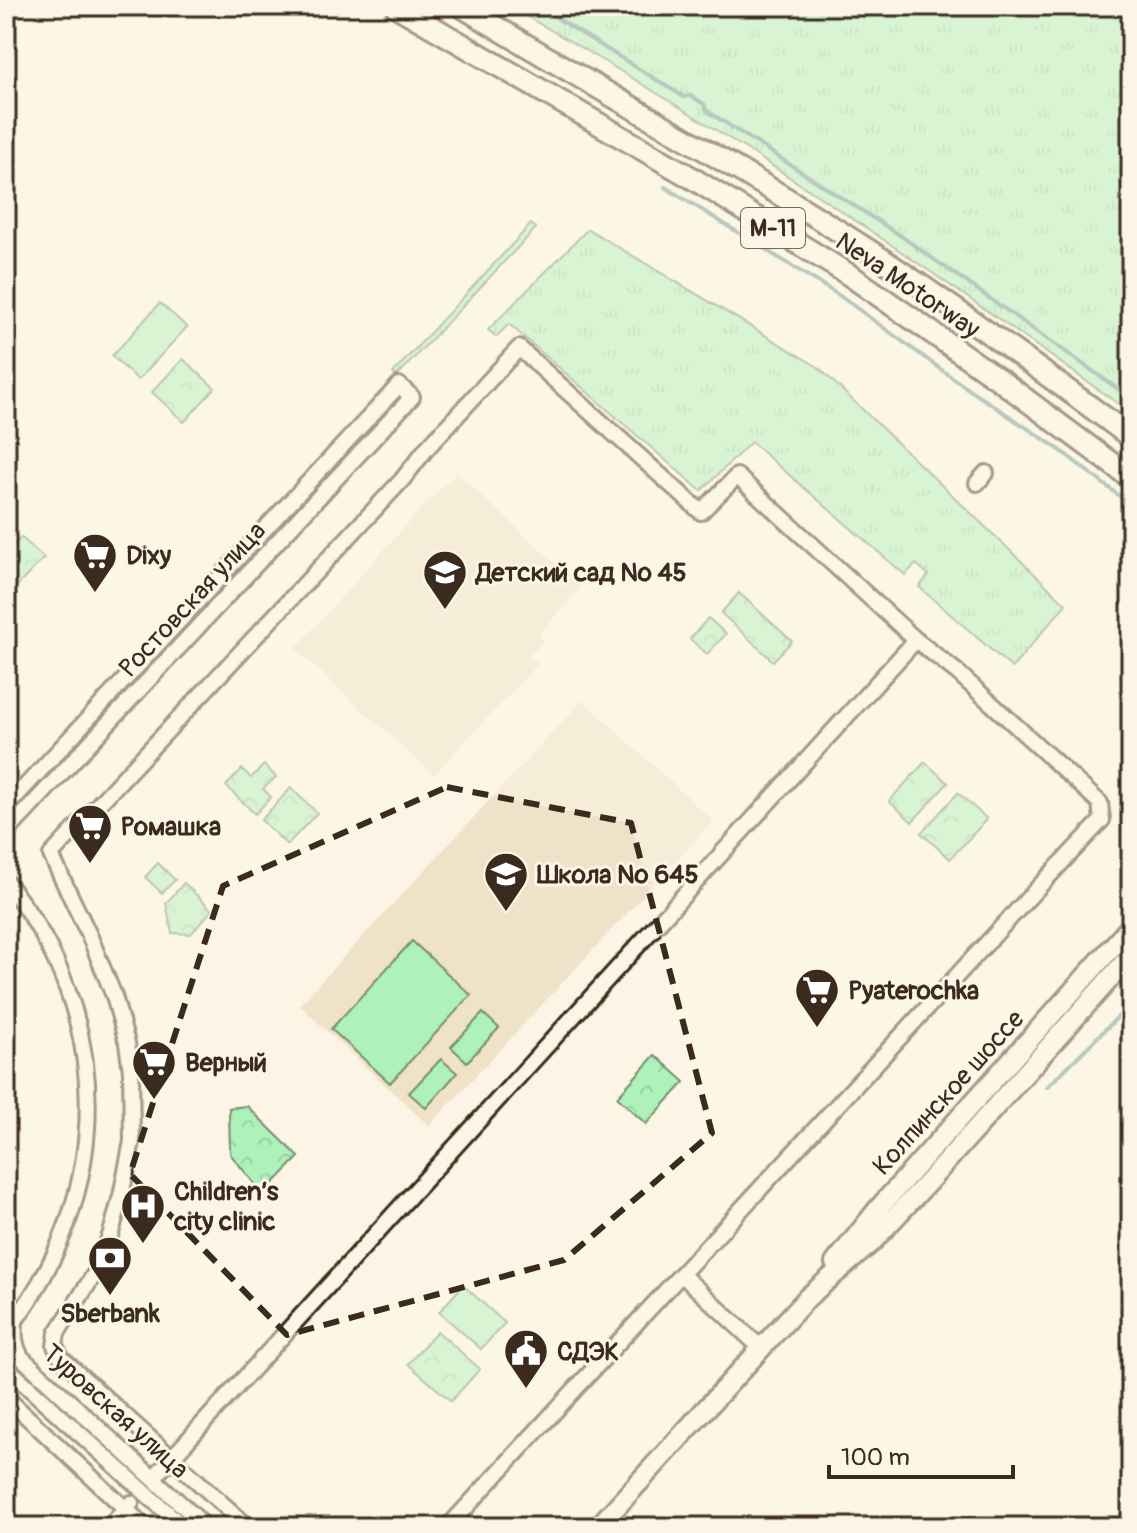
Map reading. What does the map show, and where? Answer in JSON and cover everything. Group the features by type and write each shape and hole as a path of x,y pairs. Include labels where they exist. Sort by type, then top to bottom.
{"highway":[{"name":"Neva Motorway","path":"396,6 692,178 851,276 1001,381 1131,478"},
{"name":"Neva Motorway","path":"461,6 868,250 1131,437"}],"main road":[{"name":"Колпинское шоссе","path":"598,1527 808,1297 878,1209 1131,926"},
{"name":"Колпинское шоссе","path":"808,1297 870,1244 1131,955"}],"street":[{"path":"248,1527 62,1359 55,1346 57,1333 97,1270 111,1233 132,1141 132,1113 127,1043 114,996 51,855 402,480 427,448 519,348 701,512 737,476 1100,803 1102,820 448,1527"},
{"name":"Ростовская улица","path":"6,807 399,385 412,397 6,833"},
{"path":"158,1473 916,640"},
{"path":"6,882 36,924 64,979 84,1051 88,1103 83,1167 66,1230 44,1277 11,1326"},
{"path":"681,1274 761,1348"},
{"name":"Туровская улица","path":"11,1326 15,1347 21,1357 206,1527"},
{"name":"Туровская улица","path":"6,1367 183,1527"},
{"path":"6,1403 11,1402 128,1506 145,1527"},
{"path":"109,1527 128,1506"}],"highlighted area":[{"path":"447,787 631,823 712,1133 564,1260 287,1335 130,1174 223,886"}],"shaded area":[{"name":"Детский сад № 45","path":"457,473 581,587 539,635 544,641 529,656 538,664 434,775 295,649 427,502"},
{"name":"Школа № 645","path":"583,700 713,821 429,1126 299,1005"}],"green space":[{"path":"508,6 1131,6 1131,413 825,200 668,100"},
{"path":"531,224 536,228 395,375 393,373"},
{"path":"588,229 818,367 1066,604 1012,668 919,587 929,575 916,564 905,575 751,442 701,491 509,324 496,337 488,330"},
{"path":"160,303 187,327 138,380 112,356"},
{"path":"183,359 215,388 184,422 152,392"},
{"path":"21,537 44,558 13,590 6,583 6,553"},
{"path":"739,593 792,641 773,661 721,613"},
{"path":"708,618 726,634 707,654 690,639"},
{"path":"925,762 948,783 912,822 889,801"},
{"path":"264,765 276,777 263,789 271,797 255,814 226,786 242,769 251,778"},
{"path":"291,788 317,813 287,845 261,820"},
{"path":"958,793 987,819 950,859 921,833"},
{"path":"158,863 175,880 162,893 145,877"},
{"path":"184,883 212,910 191,934 172,933 166,903"},
{"path":"412,941 471,995 390,1083 331,1029"},
{"path":"483,1013 499,1028 467,1062 451,1047"},
{"path":"655,1055 685,1082 646,1124 617,1097"},
{"path":"441,1059 457,1073 426,1108 409,1093"},
{"path":"247,1106 299,1157 263,1194 230,1154 229,1108"},
{"path":"463,1285 505,1323 481,1349 439,1312"},
{"path":"437,1331 480,1369 451,1401 408,1364"}],"waterway":[{"path":"539,7 684,97 691,96 704,104 707,111 898,234 1131,398"},
{"path":"665,187 840,296 964,386 1060,450 1131,505"},
{"path":"1047,1087 1131,1004"}],"place":[{"name":"Dixy","path":"95,594"},
{"name":"Детский сад № 45","path":"445,611"},
{"name":"Ромашка","path":"90,865"},
{"name":"Школа № 645","path":"506,913"},
{"name":"Pyaterochka","path":"817,1029"},
{"name":"Верный","path":"154,1101"},
{"name":"Children’s city clinic","path":"143,1245"},
{"name":"Sberbank","path":"110,1297"},
{"name":"СДЭК","path":"526,1390"}]}
